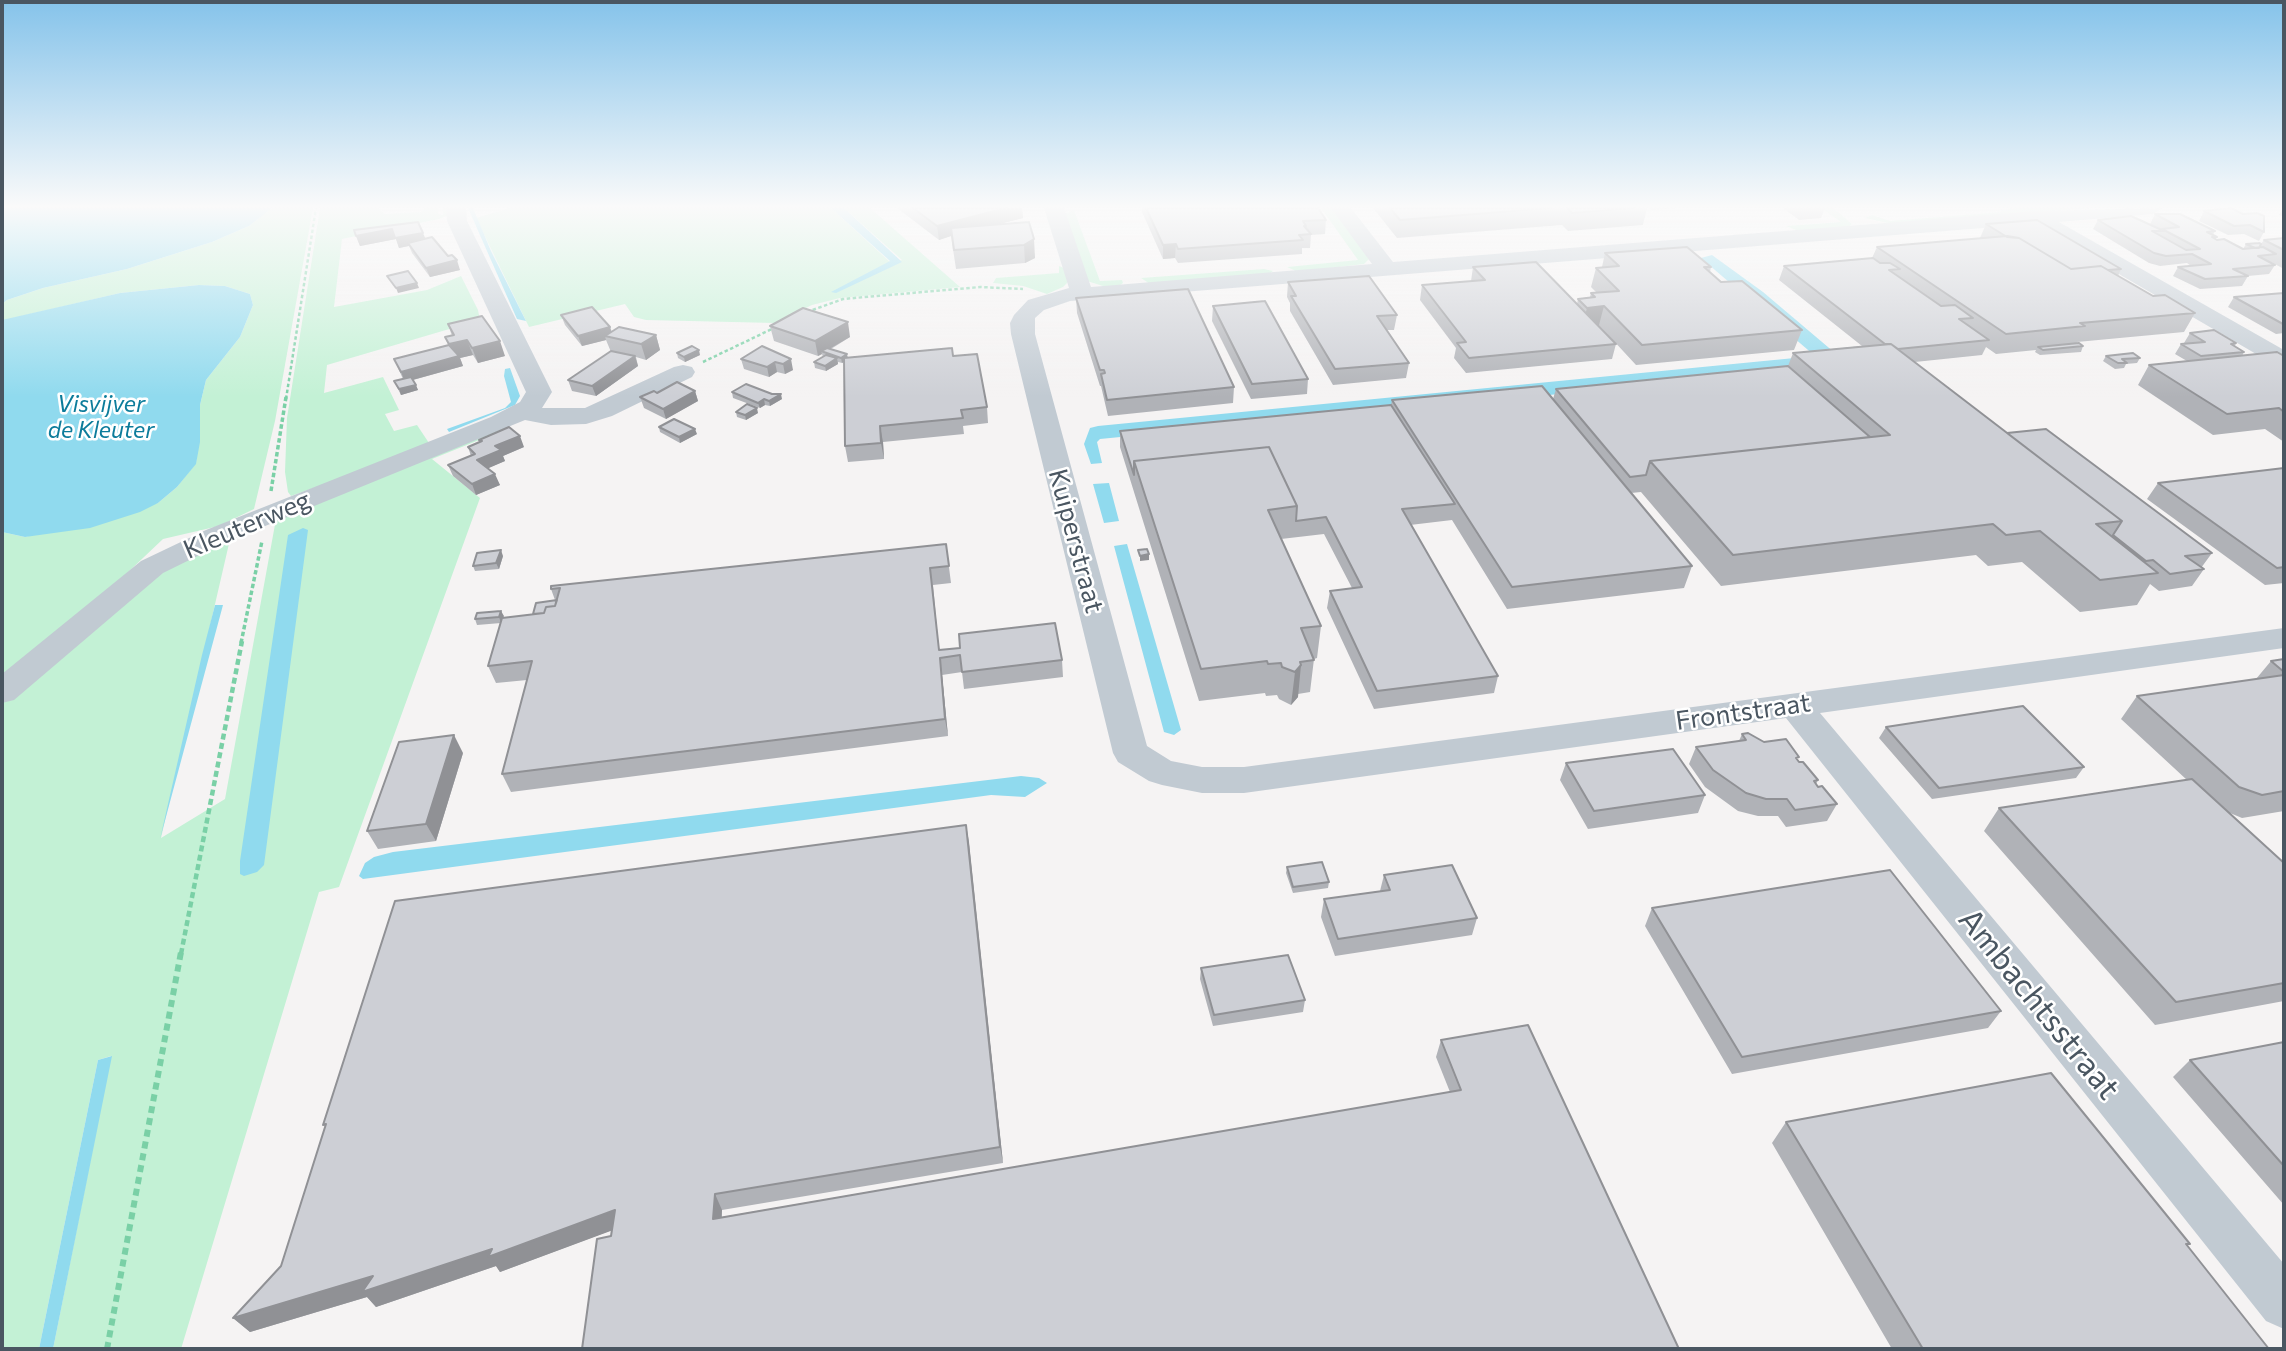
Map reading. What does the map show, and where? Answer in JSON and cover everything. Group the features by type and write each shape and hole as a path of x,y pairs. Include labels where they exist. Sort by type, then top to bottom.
{"street":[{"path":"482,271 539,392 535,401 523,412"},
{"path":"1075,271 1082,294"},
{"name":"Kuiperstraat","path":"1202,780 1163,772 1131,753 1022,323 1036,305 1050,299 1082,294 1362,271"},
{"path":"2130,271 2284,360"},
{"path":"523,412 551,417 586,416 603,411 682,372"},
{"name":"Kleuterweg","path":"2,692 152,567 267,516 523,412"},
{"name":"Frontstraat","path":"1202,780 1244,780 2284,638"},
{"name":"Ambachtsstraat","path":"1794,705 2284,1303"}],"path":[{"path":"107,1349 211,791 267,516 306,271"},
{"path":"799,316 823,304 843,299 980,287 1023,289 1050,299"},
{"path":"682,372 775,327"}],"green space":[{"path":"118,271 302,271 275,421 254,509 219,526 163,539 124,576 2,678 2,532 25,537 158,503 177,487 196,463 200,405 206,380 240,337 253,305 250,294 225,286 199,285 120,293 2,320 2,304 7,300 43,288"},
{"path":"310,271 338,271 334,307 427,290 461,276 478,310 480,320 327,365 324,393 383,377 399,410 385,414 394,431 417,425 431,446 291,496 285,472 287,418"},
{"path":"502,271 942,271 960,287 840,298 812,305 775,323 646,320 634,317 625,304 529,327"},
{"path":"1065,271 1068,282 1047,294 1023,286 993,283 996,278"},
{"path":"1084,271 1096,271 1100,281 1122,280 1123,283 1117,287 1087,281"},
{"path":"1273,271 1269,274 1150,284 1141,278"},
{"path":"497,427 509,428 432,459 480,498 339,887 319,892 181,1349 53,1349 111,1056 98,1060 39,1349 2,1349 2,699 133,588 231,535 161,838 225,799 276,519"}],"water":[{"path":"2,271 118,271 43,288 2,304"},
{"path":"496,271 501,271 526,321 517,319"},
{"path":"871,271 883,271 836,293 831,292"},
{"path":"1716,271 1734,271 1848,364 1100,439 1097,442 1102,463 1091,464 1084,444 1090,428 1098,426 1815,356"},
{"name":"Visvijver de Kleuter","path":"199,285 225,286 250,294 253,305 240,337 206,380 200,405 200,442 196,464 177,487 158,503 140,512 90,528 25,537 2,532 2,320 120,293"},
{"path":"510,368 520,396 515,405 449,432 447,429 505,408 511,402 504,376 505,369"},
{"path":"1109,483 1119,521 1104,523 1093,484"},
{"path":"303,528 308,530 264,865 257,872 244,876 240,874 240,861 288,535"},
{"path":"1127,544 1181,730 1174,735 1164,732 1114,546"},
{"path":"215,605 223,605 160,839 202,655"},
{"path":"1021,776 1039,778 1047,783 1025,797 991,795 363,879 359,876 365,863 374,857 393,852"},
{"path":"112,1056 53,1349 39,1349 98,1060"}],"building":[{"path":"408,271 417,283 396,288 387,276"},
{"path":"1477,271 1545,271 1616,344 1469,358 1457,343 1466,342 1422,285 1485,280"},
{"path":"1599,271 1709,271 1721,282 1742,281 1802,330 1642,345 1604,306 1587,308 1578,299 1595,297 1591,293 1619,291"},
{"path":"1791,271 1891,271 1941,306 1955,305 1973,318 1959,319 1989,340 1898,349 1891,344 1885,344"},
{"path":"1913,271 2110,271 2153,296 2165,295 2195,313 2080,323 2085,326 2006,334"},
{"path":"2187,271 2237,271 2248,276 2205,279"},
{"path":"1369,276 1397,315 1377,316 1409,363 1335,369 1291,296 1296,296 1288,282"},
{"path":"1188,289 1234,387 1107,400 1101,374 1105,373 1100,370 1076,298"},
{"path":"2284,293 2284,324 2234,297"},
{"path":"1265,301 1308,379 1252,384 1213,306"},
{"path":"592,307 610,327 578,336 561,315"},
{"path":"803,308 848,322 815,341 770,326"},
{"path":"482,316 500,341 472,348 467,340 449,344 445,337 454,335 448,324"},
{"path":"619,327 656,335 641,344 605,336"},
{"path":"2214,330 2236,343 2231,344 2244,352 2201,356 2181,344 2205,342 2190,333"},
{"path":"2079,343 2083,346 2043,350 2038,347"},
{"path":"1891,344 2122,521 2096,524 2158,573 2100,580 2040,531 2006,535 1993,524 1733,555 1650,461 1890,435 1793,353"},
{"path":"449,345 459,356 401,372 394,359"},
{"path":"692,346 699,350 684,357 677,353"},
{"path":"762,346 791,359 783,364 775,362 767,367 741,359"},
{"path":"827,348 847,354 841,358 821,351"},
{"path":"952,348 953,356 977,354 987,407 961,410 963,418 880,426 881,443 845,446 844,358"},
{"path":"611,351 635,356 592,386 568,380"},
{"path":"2277,352 2284,356 2284,412 2279,408 2227,414 2149,365"},
{"path":"2133,353 2140,358 2122,359 2127,363 2118,363 2106,356"},
{"path":"826,355 837,358 825,366 814,362"},
{"path":"1788,366 1870,437 1650,461 1646,475 1630,477 1556,389"},
{"path":"411,377 416,385 399,389 394,381"},
{"path":"677,382 695,391 663,409 640,397 654,391 657,393"},
{"path":"746,384 772,394 781,394 769,401 764,399 758,403 732,392"},
{"path":"1542,386 1692,566 1512,587 1392,400"},
{"path":"747,404 757,408 745,415 736,412"},
{"path":"1391,405 1455,504 1402,509 1498,676 1377,691 1330,591 1362,587 1326,517 1296,521 1297,506 1269,447 1134,461 1134,475 1120,431"},
{"path":"674,419 695,429 679,437 659,427"},
{"path":"509,427 520,436 495,446 501,450 477,460 495,474 472,484 448,465 475,454 468,447"},
{"path":"2046,429 2212,553 2185,556 2204,569 2170,574 2153,560 2146,561 2113,535 2122,521 2007,433"},
{"path":"1269,447 1297,506 1268,510 1321,626 1301,628 1314,660 1300,662 1301,665 1295,672 1282,667 1281,663 1268,664 1267,661 1201,669 1134,461"},
{"path":"2284,468 2284,567 2277,568 2158,483"},
{"path":"946,544 949,566 930,568 939,650 960,648 959,634 1055,623 1062,660 962,672 960,655 940,658 945,719 502,774 532,661 488,666 502,618 544,613 546,607 555,606 560,588 551,589 551,586"},
{"path":"1147,549 1149,554 1140,556 1138,550"},
{"path":"501,550 496,563 473,566 477,553"},
{"path":"557,600 555,606 546,607 544,613 533,614 536,603"},
{"path":"501,611 499,617 475,619 477,613"},
{"path":"2284,659 2284,672 2271,661"},
{"path":"2284,675 2284,791 2262,795 2239,787 2137,696"},
{"path":"2023,706 2084,767 1939,788 1886,727"},
{"path":"1748,733 1764,742 1786,739 1799,757 1796,758 1799,762 1803,762 1818,780 1814,781 1818,787 1822,786 1837,804 1795,810 1787,799 1766,799 1746,793 1713,770 1696,747 1746,740 1742,734"},
{"path":"454,735 426,824 367,831 399,742"},
{"path":"1673,749 1705,795 1594,811 1566,763"},
{"path":"2192,779 2284,863 2284,983 2176,1002 1999,808"},
{"path":"966,825 1000,1147 715,1194 713,1219 1461,1090 1441,1040 1528,1025 1679,1349 582,1349 597,1239 611,1236 615,1210 488,1257 492,1249 362,1292 373,1276 233,1318 281,1266 395,901"},
{"path":"1322,862 1329,882 1293,887 1287,867"},
{"path":"1452,865 1477,918 1338,939 1324,899 1390,890 1384,875"},
{"path":"1890,870 2001,1011 1742,1057 1652,908"},
{"path":"1288,955 1305,1000 1214,1015 1201,968"},
{"path":"2284,1042 2284,1166 2190,1060"},
{"path":"2051,1073 2190,1244 2186,1244 2269,1349 1923,1349 1786,1122"}]}
